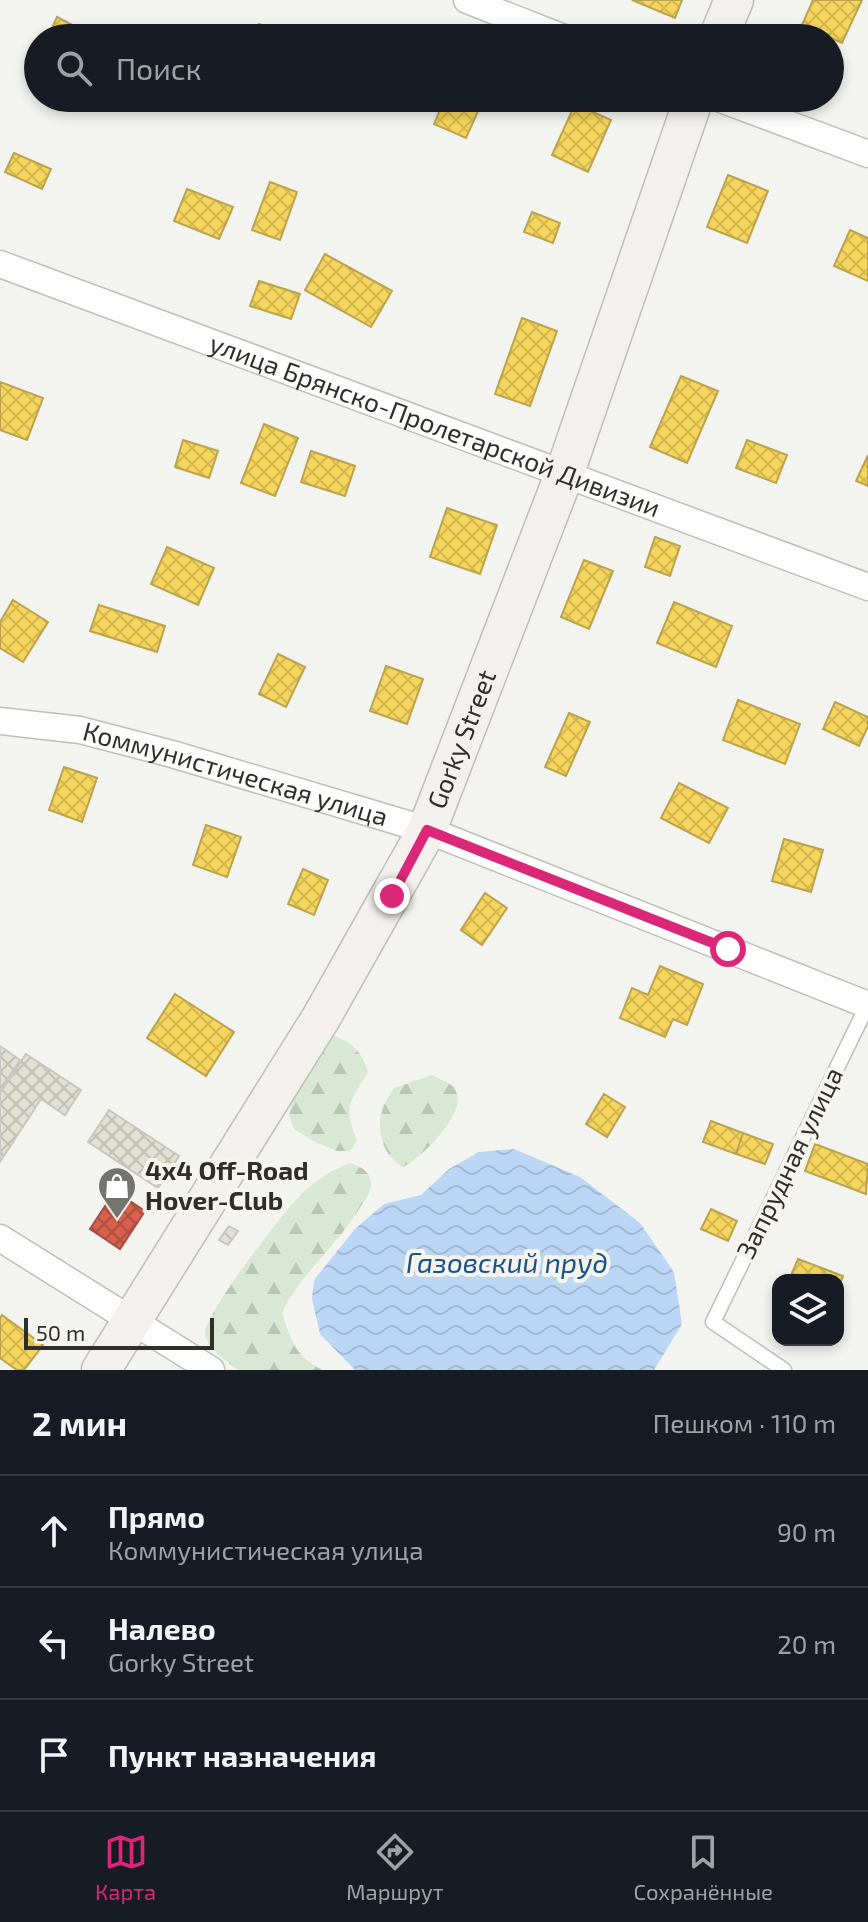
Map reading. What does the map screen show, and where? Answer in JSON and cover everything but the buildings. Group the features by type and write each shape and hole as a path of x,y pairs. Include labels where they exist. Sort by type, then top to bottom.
{"street":[{"path":"467,0 528,24"},
{"path":"724,24 734,0"},
{"name":"Gorky Street","path":"101,1370 321,1018 427,830 564,475 689,112"},
{"path":"756,112 868,154"},
{"name":"улица Брянско-Пролетарской Дивизии","path":"0,264 868,587"},
{"name":"Коммунистическая улица","path":"0,721 80,730 172,754 427,830 868,1005"},
{"path":"0,1238 211,1370"}],"lane":[{"name":"Запрудная улица","path":"784,1370 713,1322 868,1005"}],"green space":[{"path":"334,1036 356,1049 368,1072 350,1105 350,1120 357,1141 350,1151 337,1151 315,1142 294,1129 289,1116 293,1090 323,1044"},
{"path":"432,1075 455,1087 458,1098 456,1108 437,1138 403,1167 391,1157 383,1143 380,1119 383,1108 394,1088"},
{"path":"349,1163 368,1174 371,1182 369,1193 282,1313 295,1346 322,1370 238,1370 210,1345 205,1334 207,1324 243,1268 294,1202 320,1179"}],"water":[{"name":"Газовский пруд","path":"514,1149 580,1177 640,1223 674,1272 682,1324 654,1370 355,1370 320,1334 312,1299 314,1280 355,1229 384,1204 421,1195 449,1169 479,1152"}],"place":[{"name":"4x4 Off-Road Hover-Club","path":"117,1220"}],"route":[{"path":"392,896 427,830 728,949"}]}
